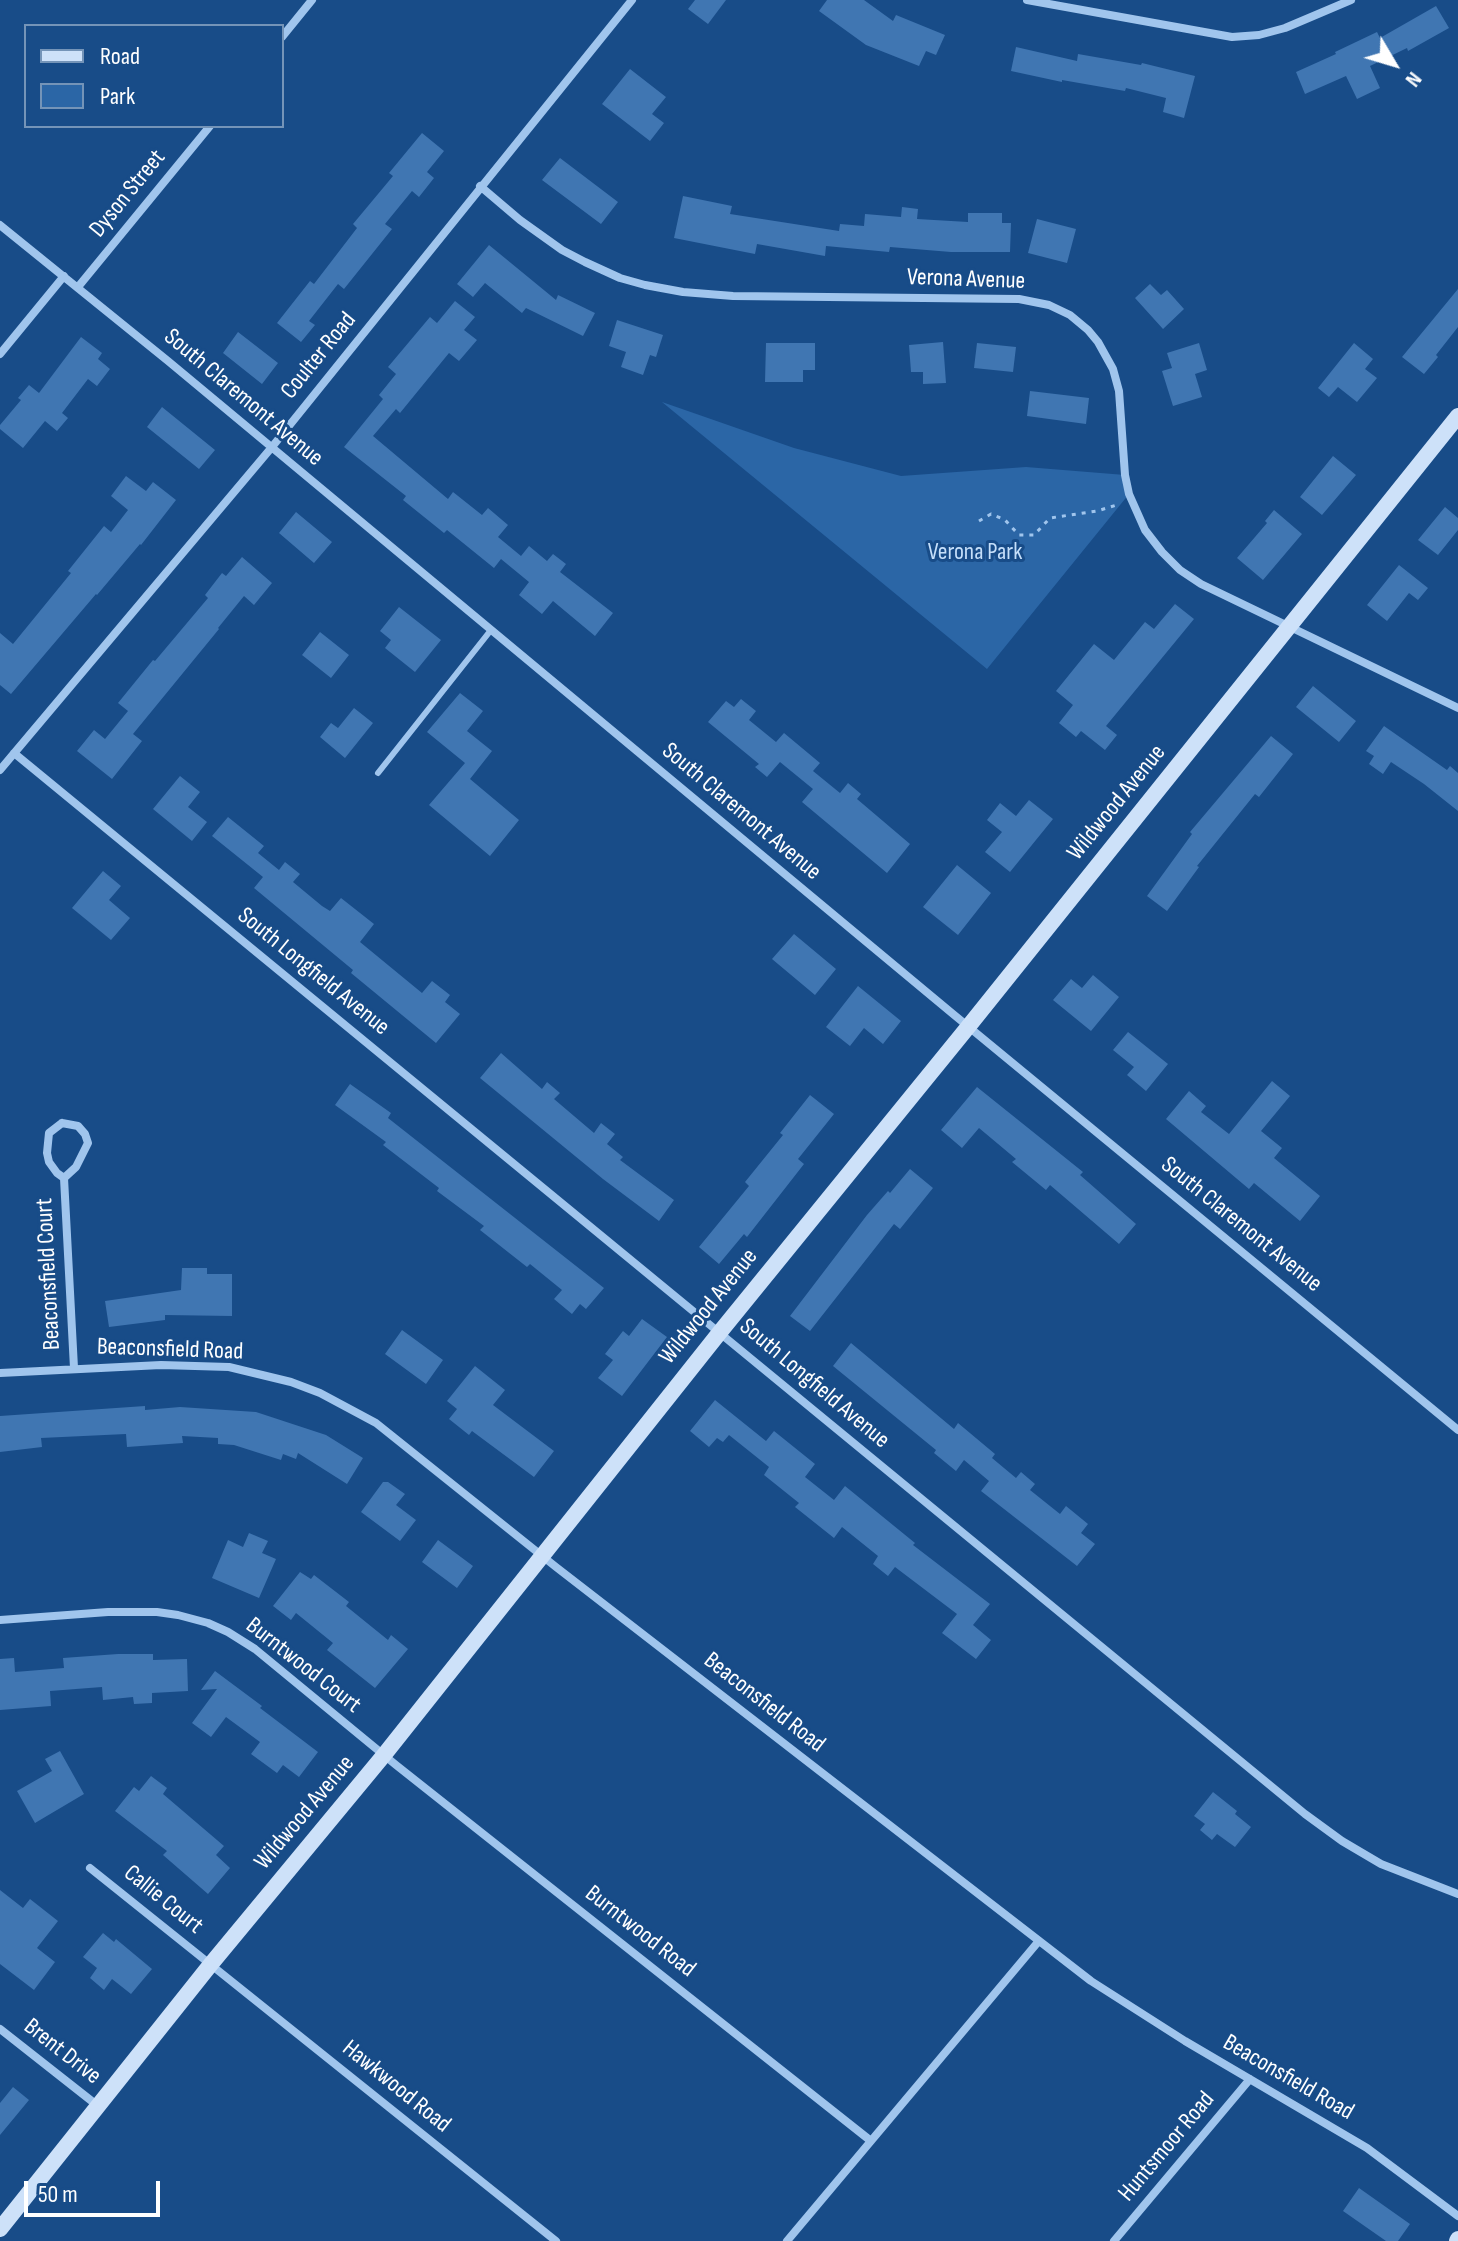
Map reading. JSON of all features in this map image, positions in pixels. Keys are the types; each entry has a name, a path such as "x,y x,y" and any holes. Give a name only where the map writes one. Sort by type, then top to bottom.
{"street":[{"path":"284,35 312,0"},
{"name":"Coulter Road","path":"0,770 272,447 632,0"},
{"path":"1027,0 1232,37 1259,35 1285,28 1351,0"},
{"name":"Dyson Street","path":"78,287 208,128"},
{"name":"Verona Avenue","path":"480,186 562,250 596,268 645,285 733,296 1019,299 1049,305 1070,315 1098,342 1113,369 1119,391 1125,475 1131,501 1145,530 1162,552 1180,570 1201,584 1458,708"},
{"name":"South Claremont Avenue","path":"0,225 1458,1430"},
{"path":"0,354 64,276"},
{"name":"Wildwood Avenue","path":"0,2229 1458,416"},
{"name":"South Longfield Avenue","path":"14,753 1305,1814 1381,1864 1458,1894"},
{"name":"Beaconsfield Court","path":"69,1123 78,1126 88,1143 76,1167 64,1178 49,1162 46,1144 54,1128 69,1123"},
{"name":"Beaconsfield Court","path":"64,1178 74,1368"},
{"name":"Beaconsfield Road","path":"0,1373 161,1365 229,1367 291,1382 320,1393 376,1423 1038,1942 1124,2004 1367,2148 1458,2216"},
{"name":"Burntwood Court","path":"0,1620 108,1612 157,1612 208,1623 255,1649 384,1755"},
{"name":"Burntwood Road","path":"384,1755 871,2141"},
{"name":"Callie Court","path":"90,1868 211,1964"},
{"path":"787,2241 1038,1942"},
{"name":"Hawkwood Road","path":"211,1964 556,2241"},
{"name":"Brent Drive","path":"0,2029 99,2107"},
{"name":"Huntsmoor Road","path":"1114,2241 1250,2079"}],"lane":[{"path":"378,773 491,630"}],"path":[{"path":"979,521 991,514 1005,520 1019,535 1034,535 1050,518 1097,511 1131,501"}],"green space":[{"name":"Verona Park","path":"662,402 794,448 901,476 1026,467 1125,475 1129,494 987,669"}],"building":[{"path":"695,0 726,0 708,24 688,9"},
{"path":"827,0 864,0 893,21 896,15 945,35 936,55 926,51 919,66 866,45 819,11"},
{"path":"1436,6 1449,28 1408,51 1407,48 1370,66 1380,88 1357,99 1346,76 1305,94 1296,72 1377,32 1380,38"},
{"path":"1016,47 1077,61 1078,54 1142,63 1195,76 1184,118 1163,112 1166,98 1126,88 1125,91 1062,82 1011,71"},
{"path":"630,69 666,97 652,114 664,123 650,141 602,104"},
{"path":"422,133 444,151 427,172 434,178 419,197 412,191 385,224 392,229 344,289 338,284 309,321 315,325 301,342 277,323 310,281 314,284 357,228 353,224 393,176 389,173"},
{"path":"560,158 618,202 601,224 542,180"},
{"path":"683,196 732,206 730,214 839,231 840,224 864,226 865,214 901,217 902,207 918,209 917,219 968,222 968,213 1002,213 1002,223 1011,223 1010,252 951,252 890,247 889,252 826,246 825,256 757,244 755,254 674,238"},
{"path":"1037,219 1076,229 1067,263 1028,253"},
{"path":"489,245 556,300 558,295 595,313 583,336 526,308 522,313 485,283 473,297 457,284"},
{"path":"1150,284 1161,295 1167,290 1184,309 1163,329 1135,298"},
{"path":"1458,289 1458,327 1424,374 1402,357"},
{"path":"455,301 475,317 464,330 477,340 459,361 449,353 400,413 396,409 373,436 448,499 453,492 482,515 488,508 508,525 498,537 521,556 529,546 547,561 553,554 566,564 560,572 613,613 595,636 553,601 542,614 519,595 529,582 501,559 494,568 447,530 444,533 403,500 406,496 344,447 383,399 379,395 396,374 388,367 430,317 437,323"},
{"path":"617,320 663,335 656,357 650,355 643,375 621,367 626,352 609,346"},
{"path":"238,332 278,363 262,384 223,353"},
{"path":"81,337 102,353 98,359 110,369 97,386 88,379 62,413 68,418 57,431 45,421 23,448 0,429 0,425 29,385 39,393"},
{"path":"943,342 946,383 923,384 923,372 911,372 909,345"},
{"path":"766,343 815,343 815,370 803,370 803,382 765,382"},
{"path":"977,343 1016,347 1013,372 974,368"},
{"path":"1199,343 1207,370 1195,374 1202,397 1173,406 1162,371 1172,368 1167,353"},
{"path":"1354,343 1373,359 1365,369 1377,378 1357,402 1338,387 1329,397 1318,388"},
{"path":"1030,391 1089,398 1086,424 1027,416"},
{"path":"162,407 215,450 199,469 147,427"},
{"path":"1333,456 1356,475 1322,515 1300,497"},
{"path":"126,476 146,491 153,482 176,500 141,545 11,694 0,685 0,633 13,644 71,573 68,571 104,526 111,532 128,510 111,496"},
{"path":"1445,507 1458,518 1458,530 1438,555 1418,540"},
{"path":"1274,510 1302,534 1263,580 1237,558"},
{"path":"296,512 332,542 314,563 279,533"},
{"path":"242,557 272,583 254,605 244,596 133,734 142,741 112,779 77,751 94,730 105,739 128,711 118,703 208,598 205,595 222,573 226,576"},
{"path":"1399,565 1428,588 1418,600 1409,593 1387,621 1367,605"},
{"path":"1175,604 1194,619 1106,726 1117,735 1105,750 1081,731 1076,737 1059,723 1073,705 1056,691 1094,644 1114,660 1145,622 1154,629"},
{"path":"399,607 441,640 415,672 385,648 391,640 380,631"},
{"path":"320,632 349,655 331,678 302,655"},
{"path":"1313,686 1356,721 1339,742 1296,707"},
{"path":"460,693 483,711 467,731 492,751 470,779 519,820 490,856 429,805 465,763 427,732"},
{"path":"741,699 756,711 749,720 776,742 784,733 820,763 813,771 840,793 848,783 861,794 857,799 910,844 887,873 802,802 813,789 780,762 767,777 755,767 759,764 708,722 726,701 734,707"},
{"path":"354,708 373,723 345,758 320,737 331,723 338,728"},
{"path":"1384,726 1447,770 1450,766 1458,773 1458,811 1391,762 1383,774 1369,764 1374,756 1366,751"},
{"path":"1271,736 1293,754 1259,797 1255,794 1197,866 1167,911 1147,896 1192,834 1190,832"},
{"path":"180,776 200,792 188,807 207,822 192,841 153,809"},
{"path":"1029,800 1053,819 1010,872 985,852 1002,832 987,820 1000,803 1016,816"},
{"path":"228,817 264,846 258,853 279,870 285,862 300,874 293,882 322,906 330,911 341,898 374,924 360,942 422,993 432,981 450,995 445,1002 460,1014 436,1043 254,888 263,877 212,836"},
{"path":"957,865 991,893 958,935 923,907"},
{"path":"103,871 121,886 109,900 130,918 111,940 72,908"},
{"path":"794,934 836,969 815,995 772,959"},
{"path":"1093,975 1119,997 1091,1031 1053,1000 1071,979 1082,988"},
{"path":"858,986 901,1021 883,1044 864,1028 850,1046 826,1027"},
{"path":"1128,1032 1168,1064 1146,1091 1127,1075 1134,1067 1113,1050"},
{"path":"501,1053 542,1089 547,1082 560,1093 554,1099 594,1133 601,1123 615,1134 607,1144 623,1157 620,1160 674,1200 659,1221 480,1078"},
{"path":"1272,1081 1290,1096 1261,1131 1282,1148 1274,1158 1320,1196 1300,1221 1254,1183 1249,1189 1166,1119 1189,1091 1206,1106 1201,1112 1229,1134"},
{"path":"350,1084 391,1113 388,1118 604,1288 586,1309 580,1304 572,1314 554,1299 562,1290 480,1230 484,1226 383,1145 386,1142 335,1105"},
{"path":"977,1087 1083,1172 1080,1175 1136,1224 1119,1244 1050,1185 1046,1190 1012,1162 1016,1159 979,1128 962,1148 941,1130"},
{"path":"810,1095 834,1114 798,1159 804,1164 747,1237 744,1234 719,1264 699,1247 749,1186 745,1182"},
{"path":"910,1169 933,1188 900,1229 894,1224 810,1331 790,1316 867,1215"},
{"path":"182,1268 207,1268 207,1274 232,1274 232,1316 165,1315 165,1320 109,1327 105,1301 181,1290"},
{"path":"642,1319 667,1337 622,1396 598,1378 613,1360 605,1354 623,1331 629,1336"},
{"path":"402,1330 443,1360 426,1384 385,1354"},
{"path":"851,1343 954,1429 958,1423 995,1454 992,1458 1016,1478 1021,1472 1035,1484 1030,1490 1060,1514 1066,1506 1088,1524 1081,1533 1095,1544 1077,1566 981,1491 989,1481 964,1460 956,1471 934,1453 936,1450 833,1366"},
{"path":"475,1366 505,1390 493,1405 554,1451 534,1477 472,1431 469,1435 449,1419 457,1409 447,1401"},
{"path":"715,1400 766,1441 774,1431 815,1464 805,1477 834,1500 845,1486 915,1543 913,1545 990,1604 973,1625 991,1640 976,1659 942,1633 957,1614 895,1567 888,1576 873,1564 878,1556 842,1527 834,1538 795,1507 799,1503 764,1475 769,1467 729,1435 723,1442 717,1438 709,1447 690,1431"},
{"path":"145,1406 145,1410 180,1407 256,1412 326,1435 363,1458 347,1484 298,1453 296,1459 283,1454 281,1460 234,1445 218,1444 218,1438 182,1436 183,1443 127,1447 126,1434 41,1438 42,1447 0,1452 0,1416"},
{"path":"383,1482 405,1494 396,1505 416,1520 400,1541 361,1512"},
{"path":"249,1533 268,1541 262,1553 276,1559 259,1598 212,1578 228,1540 243,1547"},
{"path":"438,1540 473,1566 457,1588 422,1562"},
{"path":"300,1572 311,1579 314,1575 349,1602 346,1606 388,1640 391,1635 408,1649 375,1688 327,1650 333,1643 296,1613 291,1620 273,1606"},
{"path":"153,1654 153,1660 187,1659 188,1691 152,1693 152,1703 134,1704 133,1697 103,1700 102,1687 50,1691 51,1706 0,1710 0,1659 14,1658 15,1672 64,1668 63,1658"},
{"path":"215,1671 318,1752 299,1777 283,1765 277,1773 251,1754 260,1742 226,1717 211,1737 192,1723 217,1689 201,1690"},
{"path":"60,1751 84,1794 35,1823 17,1791 52,1771 45,1759"},
{"path":"151,1776 167,1788 163,1794 224,1846 216,1855 230,1868 208,1894 163,1855 167,1851 115,1811 134,1787 139,1791"},
{"path":"1213,1792 1251,1827 1235,1847 1217,1834 1212,1840 1200,1830 1205,1824 1194,1816"},
{"path":"0,1890 23,1908 30,1899 58,1921 37,1948 55,1962 34,1990 0,1964"},
{"path":"103,1933 114,1942 116,1939 152,1969 131,1994 112,1979 104,1990 90,1978 97,1968 83,1957"},
{"path":"13,2087 29,2100 0,2135 0,2103"},
{"path":"1359,2188 1410,2224 1398,2241 1386,2241 1343,2211"}]}
